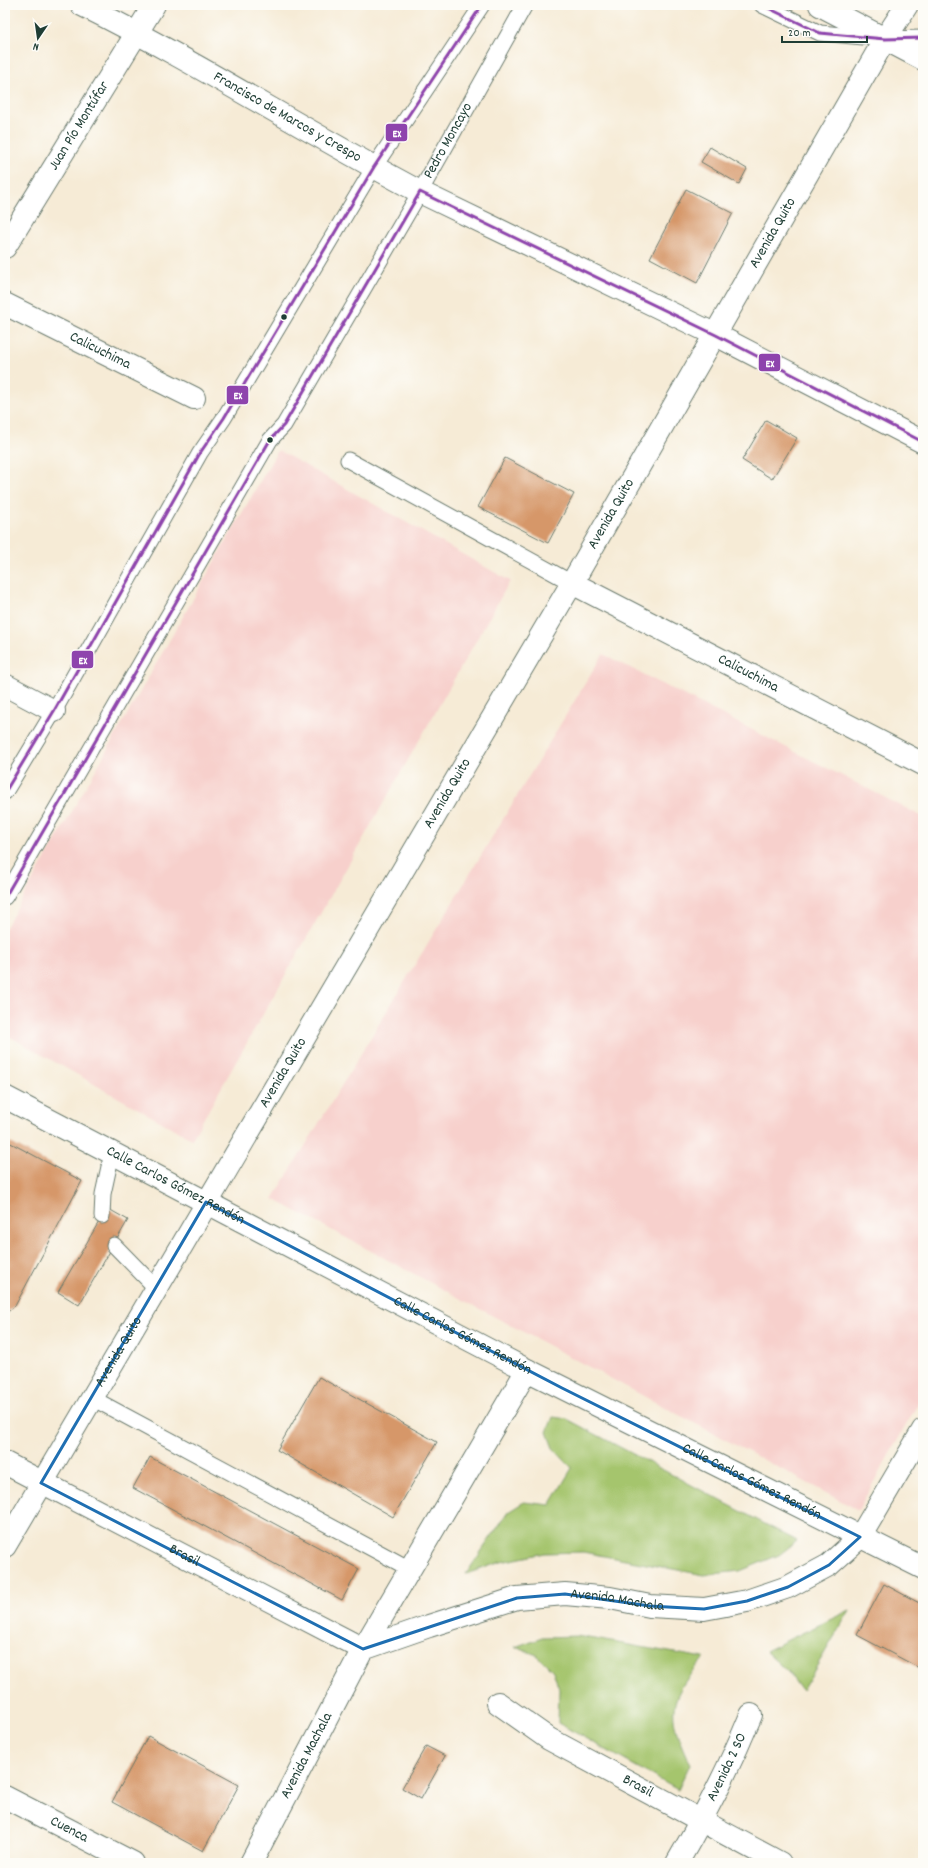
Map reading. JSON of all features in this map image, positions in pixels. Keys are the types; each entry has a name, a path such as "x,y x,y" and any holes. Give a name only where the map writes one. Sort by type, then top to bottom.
{"main road":[{"name":"Francisco de Marcos y Crespo","path":"82,5 137,33 420,192 716,335 923,442"},
{"name":"Juan Pío Montúfar","path":"5,247 154,5"},
{"path":"820,5 923,58"},
{"name":"Avenida Quito","path":"5,1546 206,1202 572,583 885,39 907,5"},
{"name":"Calicuchima","path":"5,304 194,398"},
{"name":"Calicuchima","path":"572,583 920,756"},
{"path":"5,685 54,711"},
{"name":"Calle Carlos Gómez Rendón","path":"5,1097 528,1370 923,1568"},
{"name":"Avenida Machala","path":"251,1863 363,1649 528,1370"},
{"name":"Avenida Machala","path":"363,1649 517,1598 565,1594 610,1598 650,1606 704,1609 747,1601 788,1587 829,1565 860,1537 923,1430"},
{"name":"Brasil","path":"5,1463 363,1649"},
{"name":"Brasil","path":"498,1703 549,1739 780,1863"},
{"name":"Avenida 2 SO","path":"677,1863 702,1820 738,1748 751,1715"},
{"name":"Cuenca","path":"5,1797 133,1863"}],"lane":[{"path":"5,792 54,711 200,453 224,418 374,167 482,5"},
{"name":"Pedro Moncayo","path":"5,897 270,440 284,425 420,192 525,5"},
{"path":"762,5 820,33 885,39 923,38"},
{"path":"348,460 572,583"},
{"path":"102,1216 103,1194 112,1153"},
{"path":"114,1245 156,1288"},
{"path":"92,1398 410,1569"}],"highlighted area":[{"path":"206,1202 562,1388 860,1537 829,1565 788,1587 747,1601 704,1609 650,1606 565,1594 517,1598 363,1649 41,1483"}],"shaded area":[{"path":"278,450 510,581 192,1139 5,1034 5,929"},
{"path":"603,654 923,817 923,1395 858,1510 273,1199"}],"green space":[{"path":"553,1417 567,1419 797,1541 779,1555 740,1571 704,1575 583,1552 545,1553 501,1562 466,1574 508,1512 524,1502 550,1505 572,1468 553,1448 547,1432"},
{"path":"850,1610 802,1691 788,1672 765,1651"},
{"path":"577,1636 704,1658 683,1685 677,1697 674,1708 674,1720 677,1732 690,1764 678,1790 558,1723 559,1689 553,1671 537,1655 515,1647 542,1637"}],"building":[{"path":"710,147 747,169 739,184 701,162"},
{"path":"686,189 733,213 697,283 650,258"},
{"path":"766,420 797,438 772,479 742,460"},
{"path":"505,458 574,494 548,543 478,507"},
{"path":"5,1140 82,1181 15,1306 5,1314"},
{"path":"107,1208 128,1220 79,1305 58,1292"},
{"path":"319,1377 437,1442 393,1517 277,1450"},
{"path":"150,1457 359,1569 342,1600 133,1488"},
{"path":"884,1584 923,1605 923,1670 857,1635"},
{"path":"148,1736 239,1785 203,1851 112,1802"},
{"path":"426,1746 445,1756 421,1799 402,1788"}],"transit line":[{"name":"EX","path":"5,792 54,711 200,453 224,418 374,167 482,5"},
{"name":"EX","path":"762,5 820,33 885,39 923,38"},
{"name":"EX","path":"5,897 270,440 284,425 420,192 716,335 923,442"}]}
